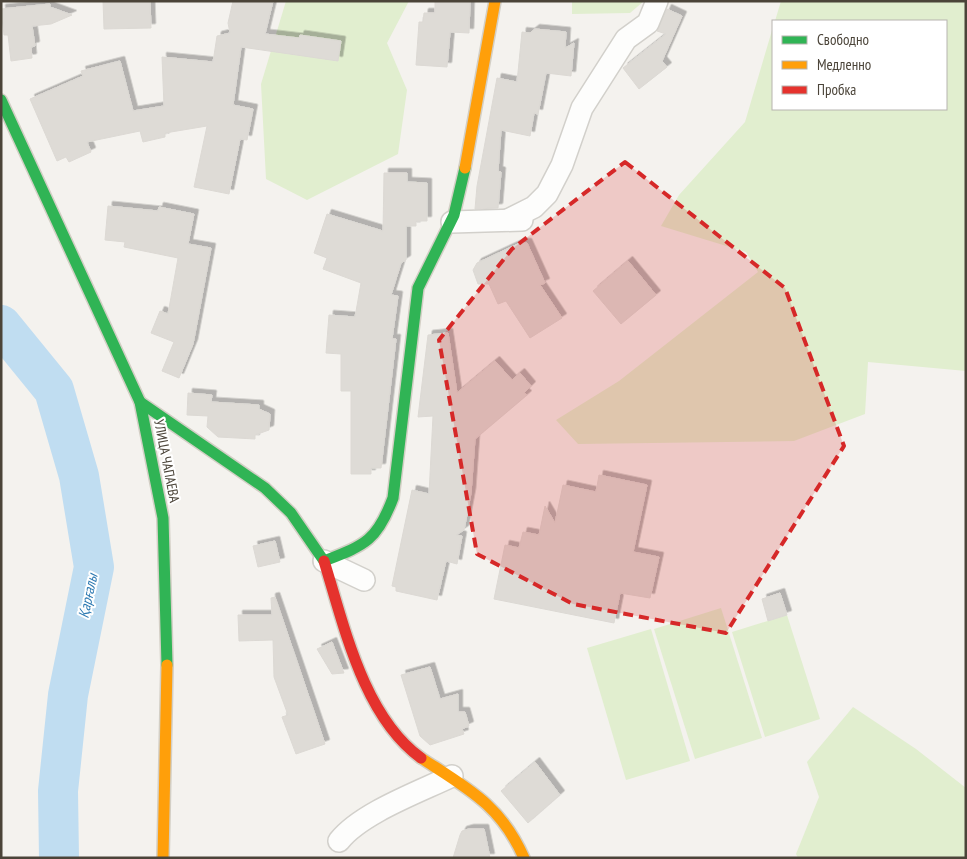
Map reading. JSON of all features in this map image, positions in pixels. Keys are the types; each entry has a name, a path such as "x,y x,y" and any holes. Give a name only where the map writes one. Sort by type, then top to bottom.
{"street":[{"path":"324,561 367,543 384,524 393,498 418,288 424,270 452,222 458,204 495,1"},
{"path":"508,220 534,207 547,194 562,165 582,108 626,39 648,22 657,1"},
{"name":"УЛИЦА ЧАПАЕВА","path":"1,100 140,402 152,455 163,518 167,670 163,858"},
{"path":"452,222 540,220"},
{"path":"140,402 265,488 291,513 324,561 340,617 362,674 384,717 414,752 452,776 496,811 514,835 524,858"},
{"path":"324,561 364,580"},
{"path":"339,841 348,829 399,801 452,776"}],"highlighted area":[{"path":"625,162 785,288 844,446 726,633 573,604 477,554 439,340 512,249"}],"green space":[{"path":"286,1 409,1 387,43 407,90 398,154 307,200 266,179 261,84"},
{"path":"572,1 644,1 630,13 572,14"},
{"path":"781,1 966,1 966,371 868,362 865,414 794,441 578,444 556,420 619,381 758,272 746,252 661,226 679,195 745,122 772,30 772,110 947,110 947,20 775,20"},
{"path":"721,608 762,738 695,759 654,629"},
{"path":"787,615 820,719 765,737 732,632"},
{"path":"651,629 690,761 626,780 587,648"},
{"path":"853,707 916,749 966,788 966,858 798,858 796,854 819,797 807,762"}],"building":[{"path":"103,1 150,1 151,28 104,29"},
{"path":"233,1 273,1 265,34 299,38 300,35 341,41 338,61 241,47 233,105 253,109 247,140 240,139 229,194 194,187 207,126 165,133 165,137 143,142 140,131 87,142 91,152 69,162 66,157 57,161 30,99 83,76 81,71 120,61 133,111 164,106 162,57 213,62 217,36 230,33 228,23"},
{"path":"435,1 470,1 469,33 450,32 447,67 416,65 419,22 423,22 424,13 435,13"},
{"path":"50,4 50,7 72,15 51,24 32,26 35,46 31,47 32,58 11,61 8,35 4,35 1,9"},
{"path":"667,9 682,16 662,61 667,67 639,89 623,68 666,34 657,31"},
{"path":"535,29 566,32 565,48 574,43 571,76 546,73 538,114 534,113 530,136 501,130 498,171 501,172 498,208 475,209 477,186 497,78 517,82 522,32 530,33"},
{"path":"384,173 407,173 407,182 427,183 427,221 416,221 416,226 406,226 406,260 401,263 391,295 398,296 392,339 396,339 381,468 371,468 371,474 351,474 351,391 341,391 341,354 326,353 329,315 355,317 361,283 323,269 327,258 314,253 327,214 383,231"},
{"path":"108,206 158,211 159,207 194,214 188,244 211,248 193,344 179,378 162,371 174,342 151,333 160,311 168,314 178,258 124,247 125,242 105,240"},
{"path":"520,243 527,243 545,283 540,285 562,318 530,338 506,301 498,304 489,284 478,284 473,270 477,263"},
{"path":"628,261 656,295 621,324 593,291"},
{"path":"448,333 457,393 495,361 512,380 520,373 531,386 524,393 527,395 475,439 471,493 464,530 456,535 462,536 457,564 446,561 437,600 396,591 396,587 392,586 412,490 429,494 433,416 418,417 428,335"},
{"path":"188,393 212,395 211,402 259,405 259,409 270,414 269,430 255,435 255,439 218,437 207,427 208,416 187,415"},
{"path":"599,475 647,485 633,552 659,557 650,598 620,593 614,623 494,599 505,545 519,548 523,532 539,535 545,506 555,523 563,485 596,492"},
{"path":"275,541 280,562 258,567 253,546"},
{"path":"780,593 787,615 768,621 762,599"},
{"path":"275,597 325,744 296,754 282,717 288,715 274,677 273,640 239,641 238,615 272,615 271,598"},
{"path":"332,642 344,673 332,674 317,649"},
{"path":"430,667 440,699 458,694 458,712 465,712 469,726 462,729 464,734 430,745 420,736 401,675"},
{"path":"535,762 560,795 528,823 501,791"},
{"path":"484,829 490,858 453,858 462,831"}],"waterway":[{"name":"Қарғалы","path":"1,325 54,390 79,476 94,567 68,695 58,791 59,858"}],"traffic: fast":[{"path":"1,100 140,402 163,518 167,665"},
{"path":"140,402 265,488 291,513 324,561 368,540 381,524 393,498 418,288 454,215 465,168"}],"traffic: slow":[{"path":"465,168 495,1"},
{"path":"163,858 167,665"},
{"path":"421,758 481,799 505,824 524,858"}],"traffic: jam":[{"path":"324,561 348,640 370,694 384,718 401,740 421,758"}]}
